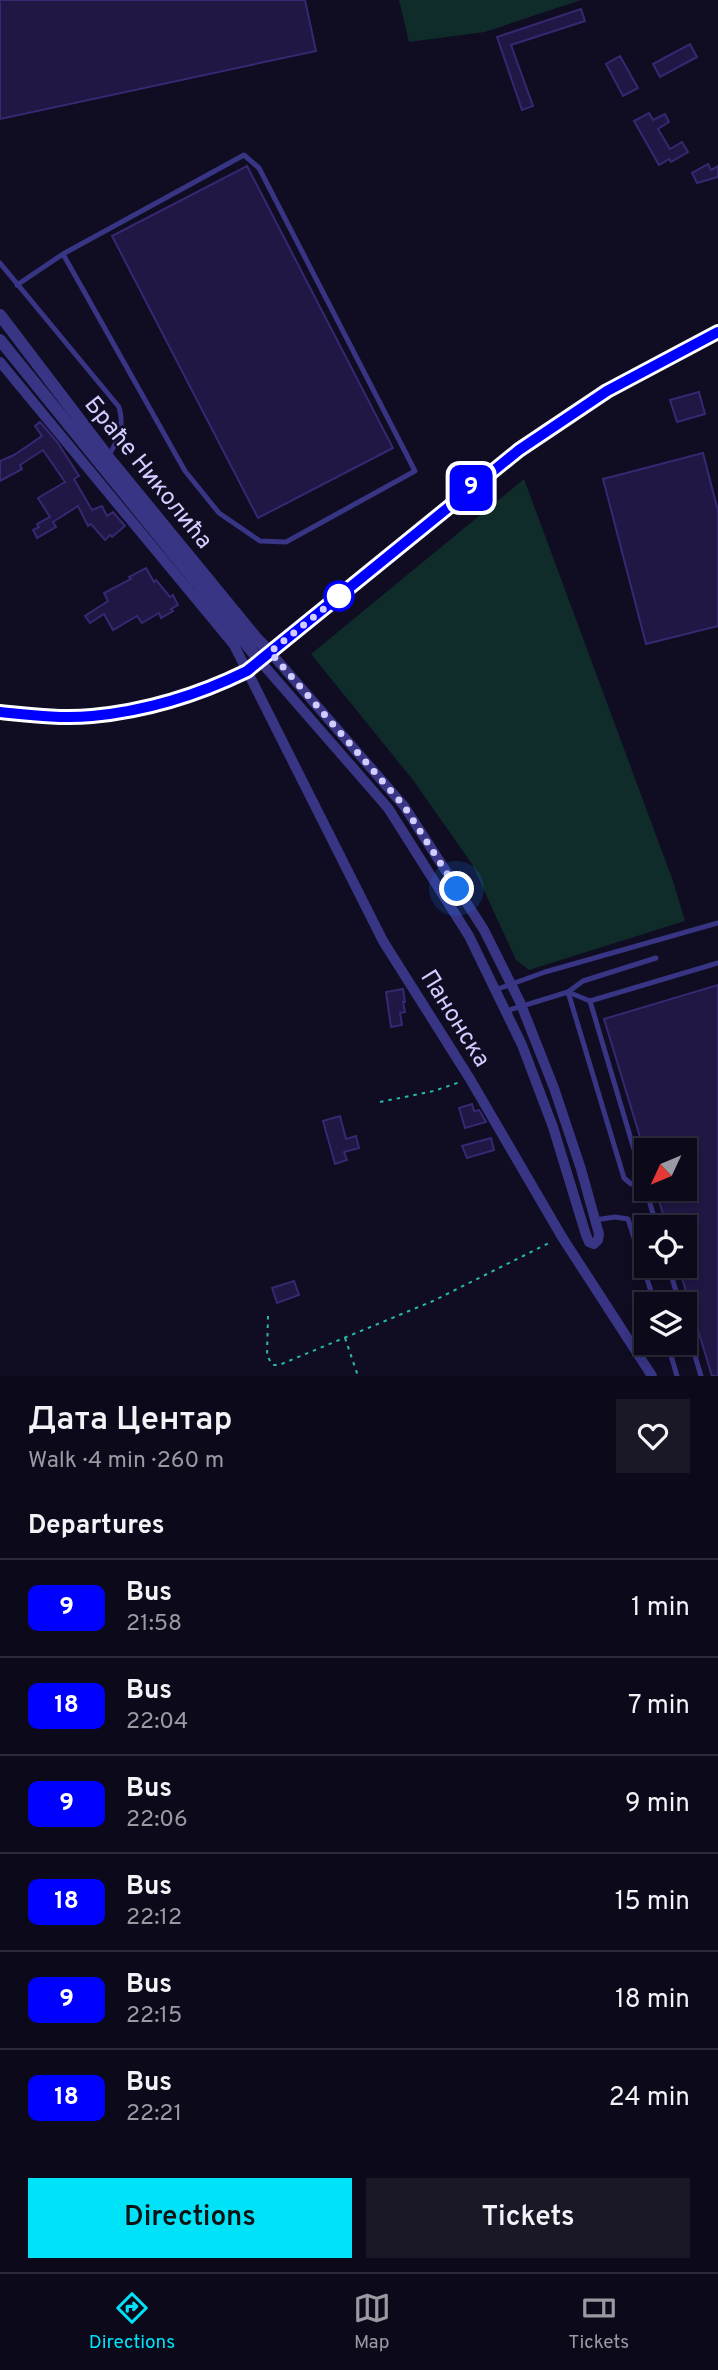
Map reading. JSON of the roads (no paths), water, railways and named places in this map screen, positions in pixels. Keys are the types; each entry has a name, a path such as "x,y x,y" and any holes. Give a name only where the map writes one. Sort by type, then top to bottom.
{"street":[{"name":"Браће Николића","path":"0,315 265,656"},
{"path":"0,712 66,716 119,712 196,694 247,671 519,450 607,391 718,332"},
{"name":"Браће Николића","path":"0,340 265,656"},
{"name":"Панонска","path":"0,362 234,645 383,941 470,1079 562,1237 652,1376"},
{"path":"265,656 404,806 484,930 522,1006 558,1100 599,1234 594,1244 589,1242 586,1236 553,1127 522,1045 469,936 388,808 265,656"}],"lane":[{"path":"17,285 64,254 244,155 259,168 415,471 286,542 260,541 219,513 185,471 64,254"},
{"path":"0,263 119,407 123,421 119,437 108,457"},
{"path":"495,990 718,923"},
{"path":"506,1011 568,992 583,981 656,958"},
{"path":"568,992 590,1001 718,963"},
{"path":"568,992 624,1178 631,1184 634,1183"},
{"path":"590,1001 634,1150"},
{"path":"595,1220 615,1216 628,1219 651,1292"},
{"path":"671,1355 677,1376"},
{"path":"695,1355 701,1376"}]}
